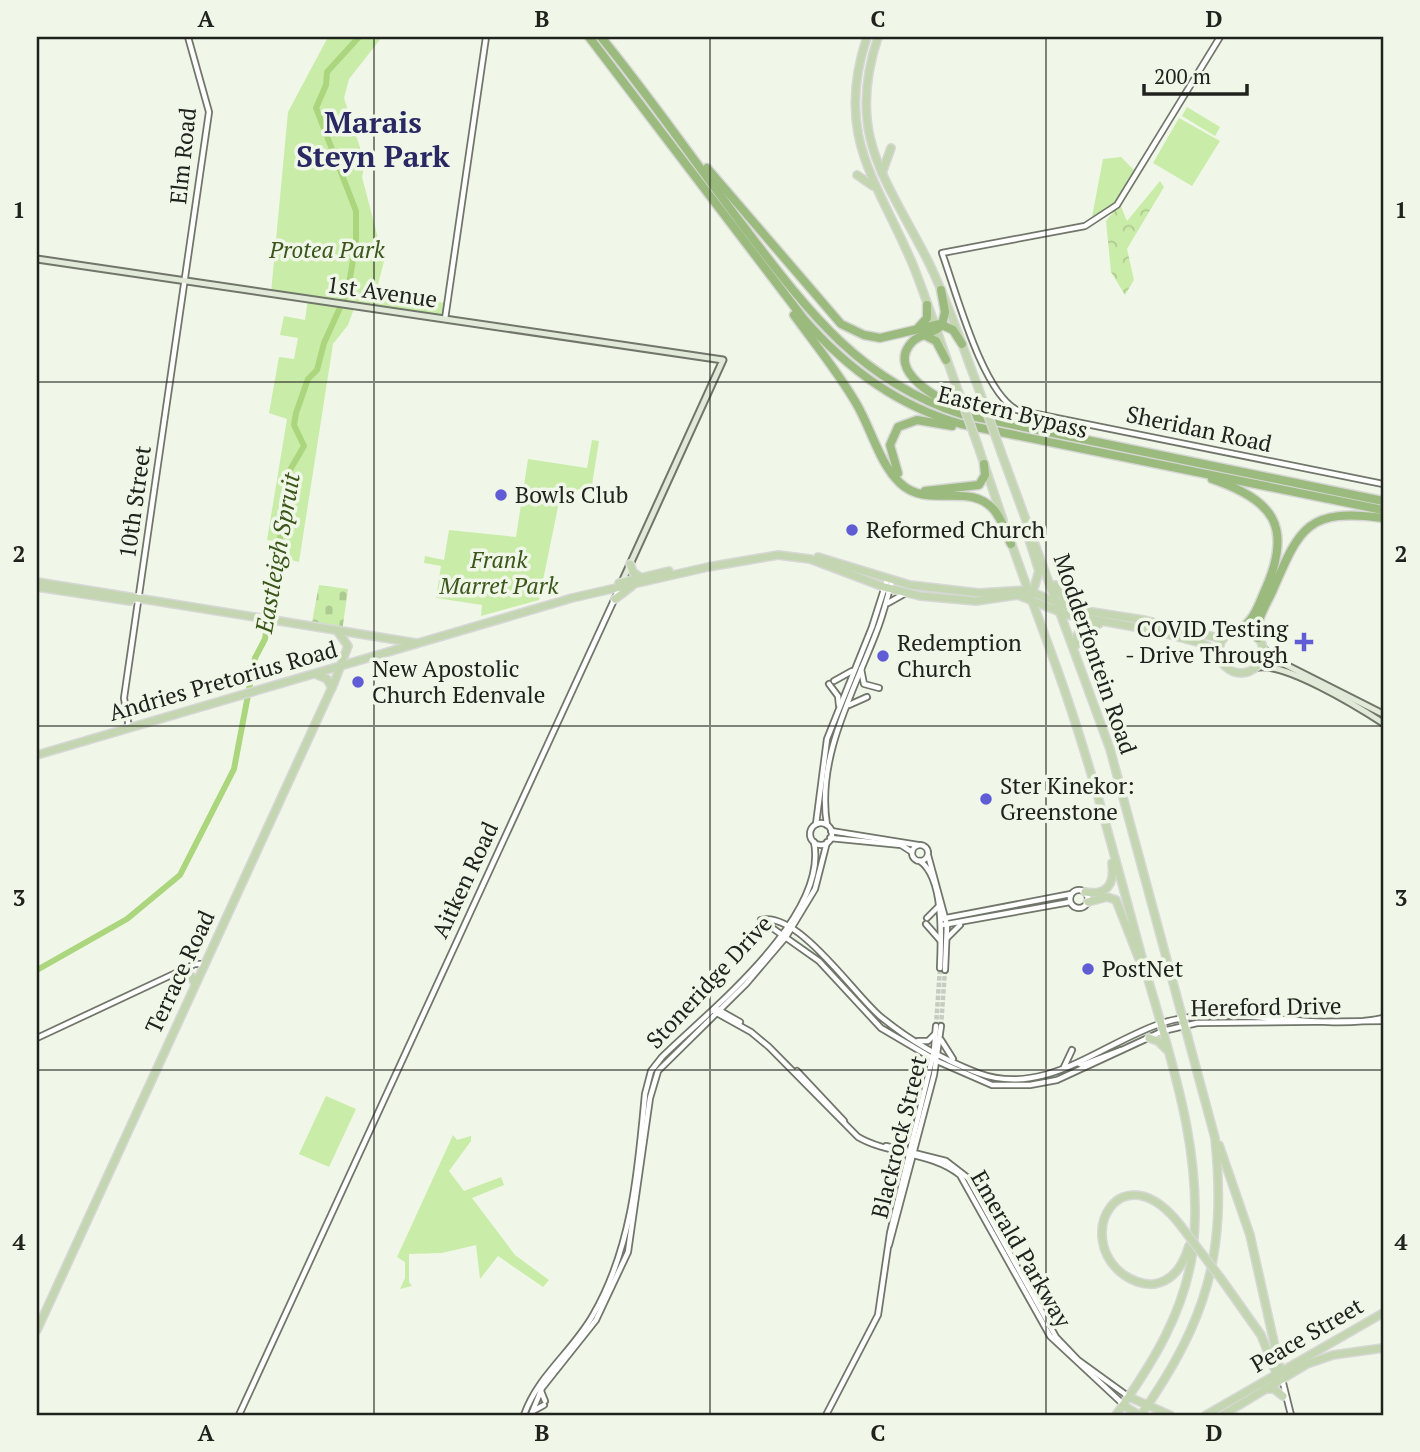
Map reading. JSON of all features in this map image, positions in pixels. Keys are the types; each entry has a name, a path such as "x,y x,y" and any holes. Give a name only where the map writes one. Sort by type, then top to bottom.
{"highway":[{"name":"Eastern Bypass","path":"589,37 817,334 845,361 886,391 961,424 1383,510"},
{"name":"Eastern Bypass","path":"601,37 803,305 851,354 913,395 940,407 1023,428 1383,500"},
{"path":"653,104 835,320 856,333 875,337 937,327 953,330 962,344"},
{"path":"729,221 850,394 895,478 906,488 922,495 966,495 980,499 997,513 1011,544"},
{"path":"942,290 945,312 937,327 912,342 906,359 912,377 922,387 953,406 1023,428"},
{"path":"913,332 926,321 927,305"},
{"path":"923,335 936,341 946,360"},
{"path":"984,464 985,478 975,486 941,491 920,490 905,481 894,466 890,450 891,437 902,424 923,420 1098,456 1151,463"},
{"path":"1180,468 1247,493 1260,502 1275,523 1279,537 1277,561 1251,620 1240,629"},
{"path":"1258,638 1257,627 1261,615 1290,550 1303,531 1336,514 1383,518"}],"main road":[{"name":"Modderfontein Road","path":"867,37 857,75 855,118 860,148 874,186 905,246 937,327 946,360 1056,666 1109,838 1162,1027 1192,1154 1195,1219 1190,1264 1175,1316 1159,1351 1116,1415"},
{"name":"Modderfontein Road","path":"878,37 868,75 866,109 872,152 942,290 1110,748 1215,1138 1220,1186 1219,1227 1208,1285 1185,1346 1140,1415"},
{"path":"883,178 883,163 891,148"},
{"path":"857,175 874,186"},
{"name":"1st Avenue","path":"37,259 723,360"},
{"name":"Aitken Road","path":"621,584 723,360"},
{"path":"1002,454 1039,571 1030,594"},
{"path":"736,560 773,552 805,554 891,580 953,591 1030,594 1085,610 1223,639"},
{"path":"736,560 797,556 891,580 905,593 945,600 976,601 1030,594 1062,613 1179,637 1219,651"},
{"name":"Andries Pretorius Road","path":"37,755 621,584 736,560"},
{"path":"615,598 638,581 630,564"},
{"path":"1002,591 1018,581 1019,567"},
{"path":"1047,573 1063,599 1085,610"},
{"path":"37,585 421,643"},
{"path":"1086,681 1076,646 1079,631 1089,625 1117,625"},
{"path":"1383,714 1272,658 1258,638 1240,629 1223,639 1219,651 1222,662 1231,671 1245,673 1264,666 1283,671 1383,723"},
{"path":"315,674 325,678 333,686 357,662 345,654 346,640 338,632"},
{"name":"Terrace Road","path":"37,1330 355,634"},
{"path":"1255,668 1262,659 1263,648"},
{"path":"1084,892 1105,891 1113,881 1109,838"},
{"path":"1088,902 1107,897 1119,903 1150,986"},
{"path":"181,970 192,977 195,985"},
{"path":"1149,1038 1158,1041 1168,1050"},
{"path":"1215,1138 1250,1235 1279,1376"},
{"path":"1195,1219 1185,1259 1174,1274 1155,1284 1137,1282 1119,1271 1107,1255 1102,1224 1106,1213 1116,1202 1138,1195 1150,1196 1162,1203 1181,1226 1222,1280 1261,1335 1279,1376"},
{"name":"Peace Street","path":"1223,1415 1265,1389 1293,1365 1383,1313"},
{"name":"Peace Street","path":"1209,1415 1279,1376 1333,1355 1383,1348"},
{"path":"1277,1357 1293,1365"},
{"path":"1265,1389 1274,1390 1283,1396"},
{"path":"1129,1397 1170,1415"},
{"path":"1123,1405 1140,1415"}],"street":[{"name":"Elm Road","path":"185,281 209,108 188,37"},
{"path":"445,319 486,37"},
{"name":"Sheridan Road","path":"1220,37 1117,205 1085,226 942,253 985,371 994,388 1013,408 1383,484"},
{"name":"10th Street","path":"129,729 124,698 185,281"},
{"path":"829,828 826,803 833,744 884,608 891,580"},
{"path":"891,580 839,706 825,749 816,824 925,847 941,907 944,922 947,938 942,969 941,941 944,922"},
{"name":"Aitken Road","path":"239,1415 621,584"},
{"path":"884,608 892,598 905,593"},
{"path":"861,668 864,684 879,688"},
{"path":"839,706 838,695 832,682 854,670"},
{"path":"845,709 855,699 867,697"},
{"name":"Stoneridge Drive","path":"788,929 812,882 816,858 810,832 816,824"},
{"name":"Stoneridge Drive","path":"528,1414 541,1390 596,1320 628,1252 655,1078 669,1058 788,929 815,889 829,840 829,828"},
{"path":"814,842 829,840 901,845 912,852 914,858 931,874 941,907 957,917"},
{"path":"912,852 918,845"},
{"path":"920,861 928,855"},
{"path":"944,922 1075,891 1084,892 1088,902 1077,909 1070,902"},
{"path":"1070,902 1071,894"},
{"path":"944,922 964,922 1070,902"},
{"path":"941,907 926,921 941,941"},
{"name":"Hereford Drive","path":"1162,1027 1149,1038 1077,1072 1043,1083 992,1085 935,1060 876,1024 819,961 762,923 765,918 777,923 825,956 878,1015 918,1041 963,1066 985,1075 1009,1079 1033,1077 1061,1070 1162,1027 1184,1022 1280,1018 1302,1021 1383,1020"},
{"path":"777,923 791,920"},
{"path":"947,938 964,922"},
{"path":"37,1038 199,962 205,964"},
{"name":"Stoneridge Drive","path":"528,1414 539,1382 592,1317 623,1249 645,1094 651,1071 715,1010"},
{"name":"Emerald Parkway","path":"715,1010 762,1038 858,1134 870,1141 946,1166 965,1181 1050,1336 1123,1405"},
{"name":"Blackrock Street","path":"913,1154 941,1039 939,1026 936,1034 937,1052"},
{"path":"918,1041 928,1041 936,1034"},
{"path":"941,1039 947,1053 963,1066"},
{"path":"1061,1070 1070,1061 1072,1050"},
{"path":"1078,1063 1082,1065 1125,1050"},
{"name":"Blackrock Street","path":"826,1415 875,1322 886,1256 934,1075 935,1060"},
{"path":"934,1075 944,1069 967,1076"},
{"name":"Emerald Parkway","path":"913,1154 946,1161 968,1178 1056,1337 1078,1360 1129,1397"},
{"path":"1279,1376 1289,1415"},
{"path":"1279,1376 1289,1415"},
{"path":"528,1414 545,1403 541,1390"}],"green space":[{"name":"Protea Park","path":"328,37 382,37 349,79 344,98 365,163 362,177 384,261 376,293 446,303 444,319 355,306 348,325 333,344 299,562 277,557 279,542 267,540 287,419 269,413 279,357 294,359 298,338 280,335 284,316 305,320 308,299 271,293 288,112"},
{"path":"1187,107 1220,127 1215,136 1182,116"},
{"path":"1179,118 1220,141 1192,186 1153,163"},
{"path":"1121,157 1135,171 1116,202 1092,217 1103,159"},
{"path":"1160,181 1164,187 1127,249 1134,280 1125,295 1111,272 1106,221 1120,204 1127,221"},
{"name":"Frank Marret Park","path":"592,440 599,441 591,491 579,489 559,502 539,600 481,616 482,605 436,598 441,566 424,563 425,556 444,560 449,530 516,537 528,459 587,468"},
{"path":"319,585 348,589 342,632 312,622"},
{"path":"326,1096 356,1109 329,1167 299,1154"},
{"path":"453,1135 457,1140 471,1136 471,1141 449,1171 464,1191 501,1177 504,1185 472,1198 515,1255 549,1280 543,1287 498,1256 480,1279 476,1245 442,1253 409,1254 409,1282 412,1286 400,1289 405,1278 405,1262 397,1257"}],"waterway":[{"name":"Eastleigh Spruit","path":"37,970 127,919 180,875 234,769 255,658 265,639 290,470 304,446 294,425 296,413 308,379 317,370 324,343 348,290 356,242 356,211 316,108 326,85 327,72 359,37"}],"tunnel":[{"path":"936,1026 940,968"},
{"path":"941,1026 945,970"}],"place":[{"name":"Bowls Club","path":"501,495"},
{"name":"Reformed Church","path":"852,530"},
{"name":"COVID Testing - Drive Through","path":"1304,642"},
{"name":"Redemption Church","path":"883,656"},
{"name":"New Apostolic Church Edenvale","path":"358,682"},
{"name":"Ster Kinekor: Greenstone","path":"986,799"},
{"name":"PostNet","path":"1088,969"}],"district":[{"name":"Marais Steyn Park","path":"373,140"}]}
